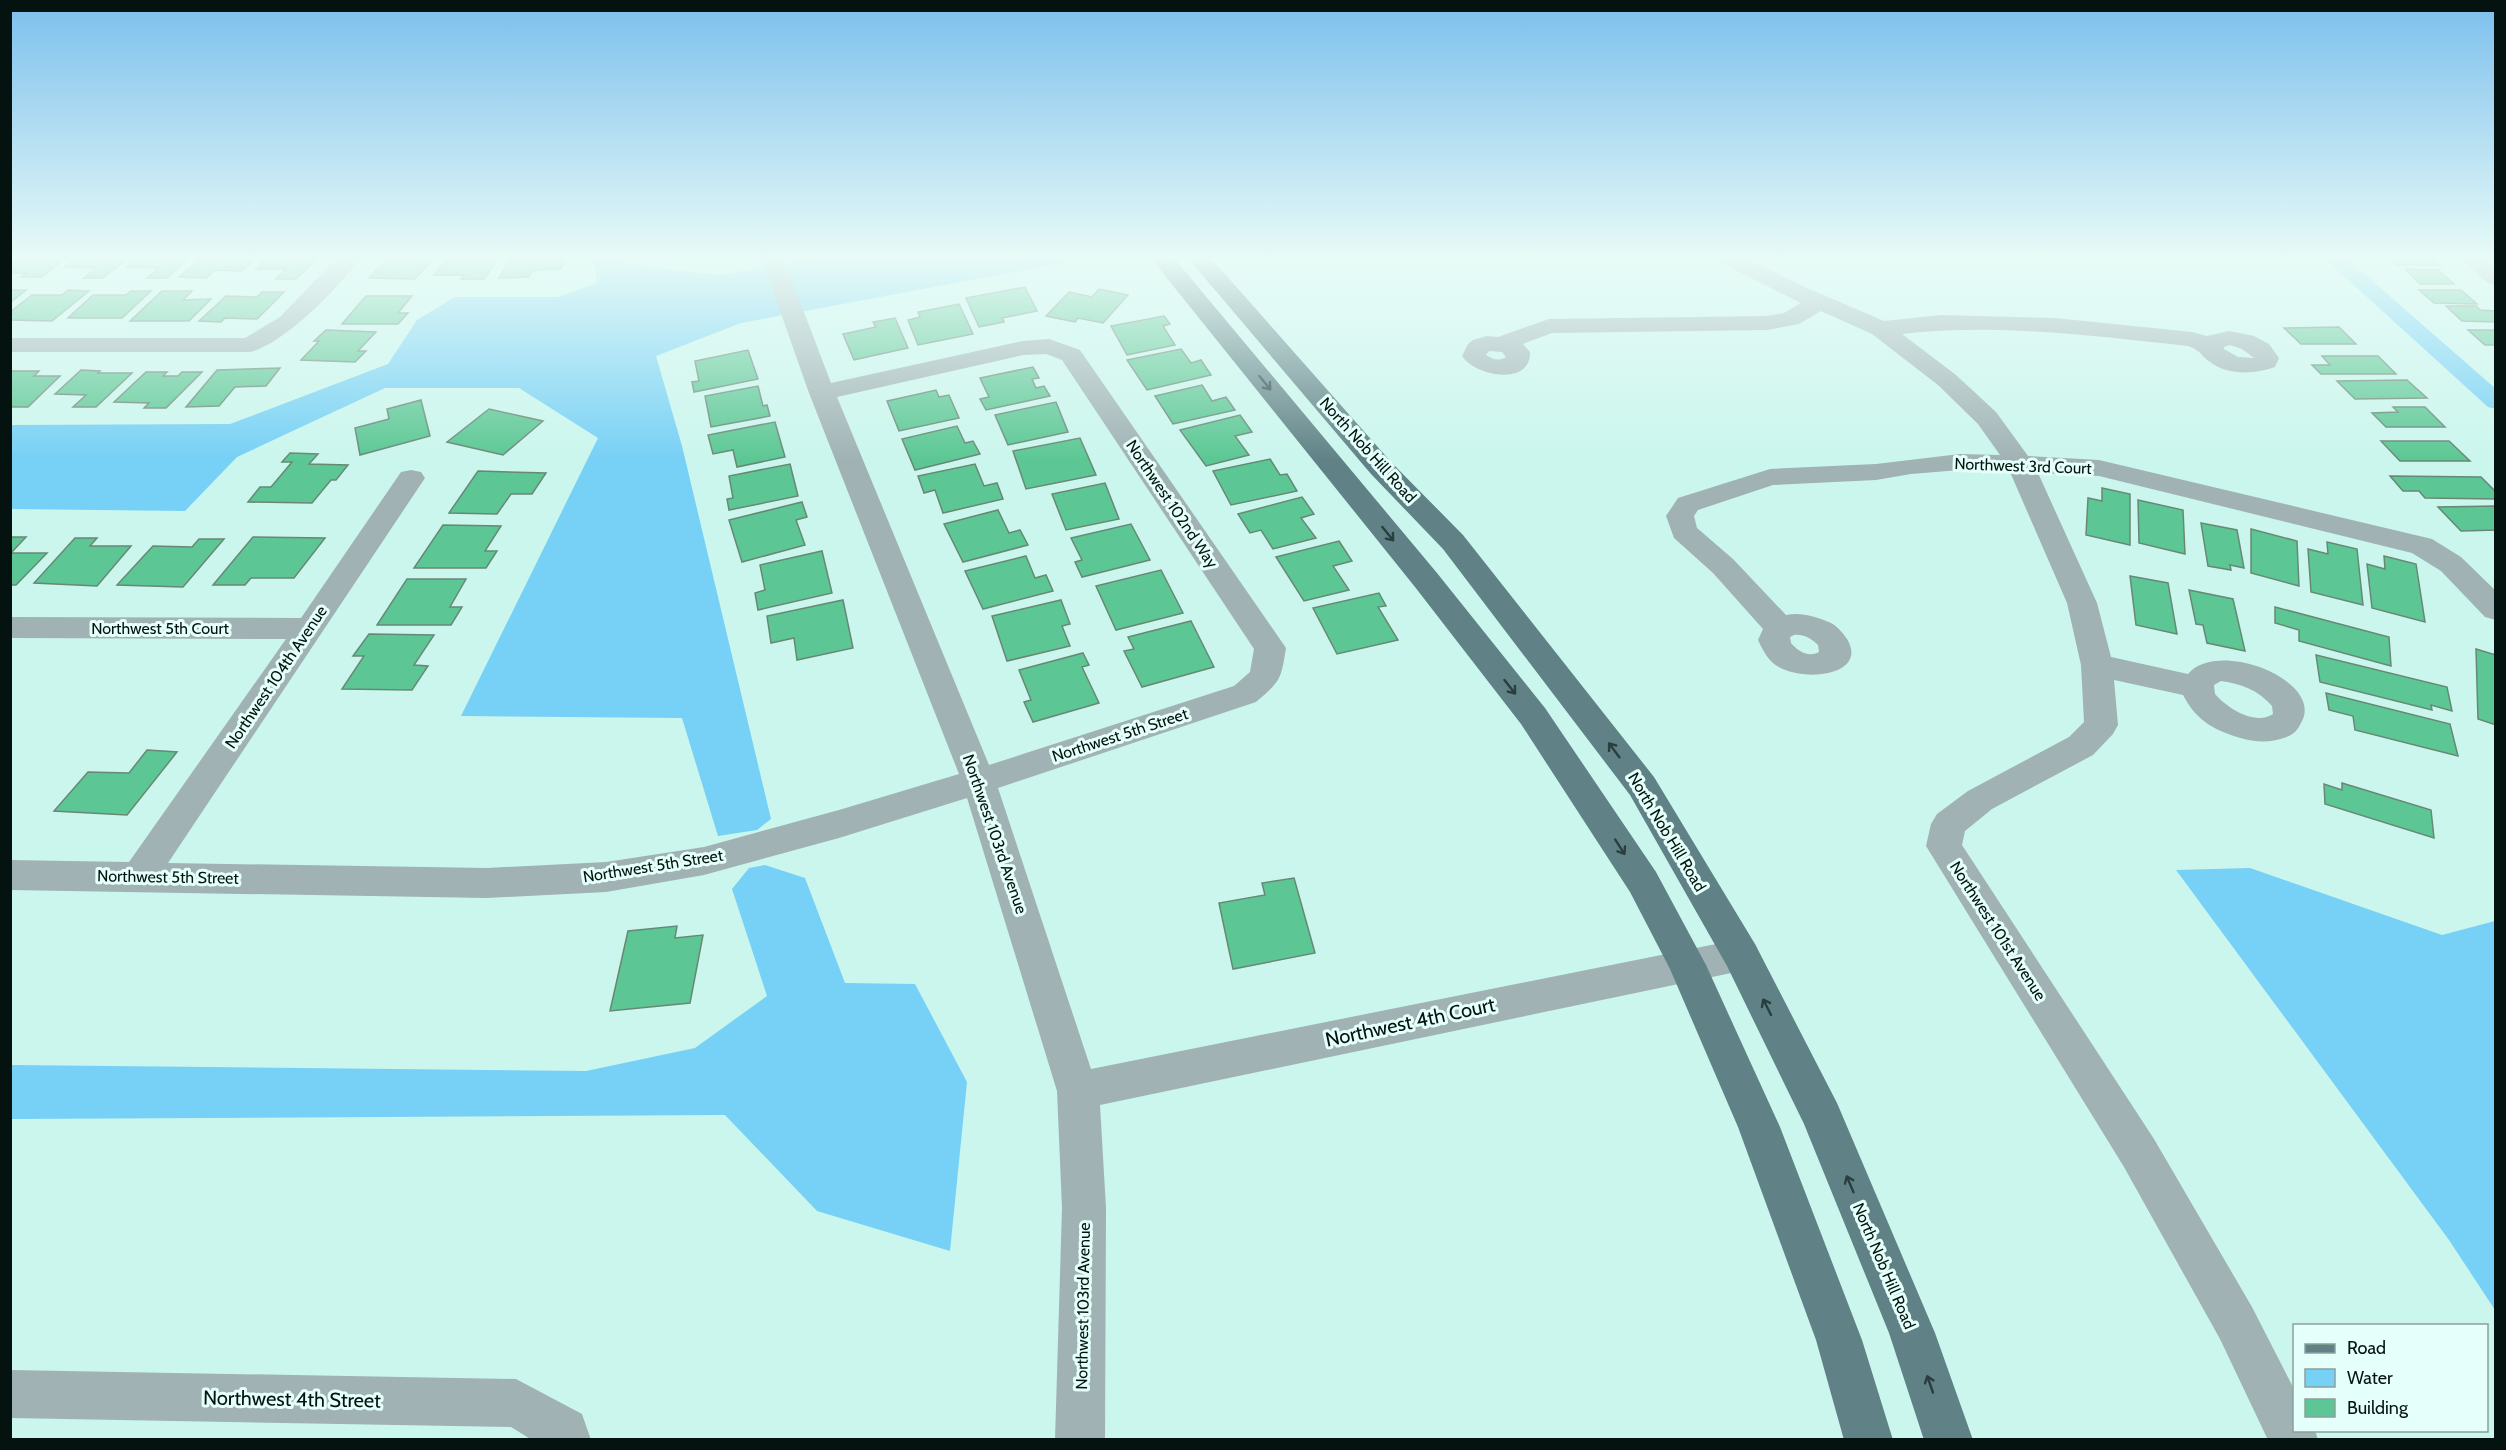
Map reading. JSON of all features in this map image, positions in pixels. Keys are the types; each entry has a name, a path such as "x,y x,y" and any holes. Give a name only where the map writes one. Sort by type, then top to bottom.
{"main road":[{"path":"1217,325 1426,580 1533,716 1643,882 1687,965 1760,1127 1839,1340 1869,1440"},
{"name":"North Nob Hill Road","path":"1257,325 1381,468 1453,542 1642,786 1741,955 1822,1117 1912,1333 1948,1440"}],"street":[{"path":"10,345 250,345 284,325"},
{"name":"Northwest 103rd Avenue","path":"796,325 980,781 1078,1091 1084,1208 1080,1440"},
{"path":"1502,344 1548,326 1645,325"},
{"name":"Northwest 101st Avenue","path":"1871,325 1881,329 1947,380 1979,411 2020,464 2040,504 2082,603 2097,665 2101,725 2081,746 1972,806 1949,824 1944,846 2139,1153 2236,1323 2294,1440"},
{"path":"1881,329 1918,325"},
{"path":"2042,325 2192,339 2210,346"},
{"name":"Northwest 102nd Way","path":"822,393 1023,348 1049,346 1071,355 1270,648 1265,677"},
{"name":"Northwest 3rd Court","path":"1780,628 1723,566 1684,532 1680,516 1688,504 1770,477 1876,472 1959,462 2099,468 2422,546 2451,564 2496,610"},
{"name":"Northwest 104th Avenue","path":"140,876 411,478"},
{"name":"Northwest 5th Court","path":"10,627 310,629"},
{"path":"2097,665 2197,687"},
{"name":"Northwest 5th Street","path":"10,875 487,883 606,877 704,861 839,824 980,781 1245,694 1265,677"},
{"name":"Northwest 4th Court","path":"1078,1091 1741,955"},
{"name":"Northwest 4th Street","path":"10,1394 516,1403 566,1435"}],"water":[{"path":"414,325 737,325 656,356 682,446 771,819 757,830 718,836 682,718 461,716 598,438 519,388 385,388 237,457 185,511 11,509 11,425 230,424 388,364"},
{"path":"765,865 805,878 845,983 915,984 967,1082 950,1251 817,1211 725,1115 11,1119 11,1065 586,1071 695,1048 767,996 732,889 749,868"},
{"path":"2250,868 2442,935 2495,921 2495,1310 2449,1240 2176,870"}],"building":[{"path":"875,325 898,325 908,348 854,360 843,334 876,327"},
{"path":"910,325 969,325 973,334 918,345"},
{"path":"1168,325 1163,326 1175,345 1127,355 1111,326"},
{"path":"2339,327 2356,344 2301,344 2284,328"},
{"path":"326,330 376,332 358,351 366,351 355,362 301,360 319,341 314,341"},
{"path":"2468,330 2496,330 2496,345 2485,345"},
{"path":"1181,349 1191,363 1201,360 1211,375 1147,390 1127,360"},
{"path":"748,350 758,379 694,392 692,382 699,381 695,361"},
{"path":"2322,356 2378,356 2396,374 2321,374 2312,365 2330,365"},
{"path":"1033,367 1039,378 1032,379 1036,388 1044,386 1050,396 986,410 980,399 989,397 980,378"},
{"path":"280,368 266,386 235,387 219,406 186,407 217,370"},
{"path":"81,370 100,371 98,373 132,373 96,407 73,407 86,395 55,394"},
{"path":"10,371 39,371 34,376 60,376 28,407 10,407"},
{"path":"146,372 167,372 163,376 178,376 182,372 202,372 166,408 144,408 149,403 114,402"},
{"path":"2407,380 2427,398 2355,399 2337,381"},
{"path":"1202,385 1212,401 1226,397 1235,410 1173,424 1155,396"},
{"path":"758,386 763,406 767,405 770,416 711,427 705,396"},
{"path":"936,390 939,397 949,395 959,418 899,431 887,401"},
{"path":"421,400 430,436 360,455 355,428 389,419 387,409"},
{"path":"1056,402 1068,432 1008,445 995,415"},
{"path":"2393,407 2425,407 2445,427 2386,427 2372,413 2398,412"},
{"path":"489,409 543,421 503,455 447,442"},
{"path":"1240,415 1252,432 1235,436 1249,455 1206,466 1180,430"},
{"path":"775,422 785,457 737,467 733,450 713,454 708,435"},
{"path":"957,426 965,443 973,441 980,454 915,470 902,439"},
{"path":"1080,438 1096,475 1026,489 1013,451"},
{"path":"2381,441 2449,441 2470,461 2400,461"},
{"path":"290,453 318,454 309,464 348,465 336,480 331,480 312,503 248,502 260,487 271,487 292,462 282,462"},
{"path":"1270,459 1280,475 1287,474 1297,491 1231,505 1213,471"},
{"path":"790,464 798,496 729,510 727,499 733,498 729,476"},
{"path":"975,464 984,486 997,483 1003,499 943,513 935,490 924,493 918,476"},
{"path":"478,471 546,473 532,494 511,494 497,514 449,513"},
{"path":"2390,476 2481,477 2496,492 2496,499 2425,498 2419,491 2403,491"},
{"path":"1105,483 1119,519 1066,530 1052,494"},
{"path":"2102,488 2130,494 2130,545 2086,535 2088,498 2102,501"},
{"path":"1302,497 1314,514 1301,518 1316,538 1273,549 1261,530 1250,533 1238,514"},
{"path":"2138,500 2183,510 2185,554 2139,543"},
{"path":"802,502 807,517 796,520 805,545 742,562 729,520"},
{"path":"2496,506 2496,530 2461,531 2438,507"},
{"path":"998,510 1009,533 1020,530 1028,545 963,562 944,524"},
{"path":"2201,523 2237,530 2244,568 2230,565 2231,570 2208,566"},
{"path":"1131,524 1150,560 1082,577 1075,562 1082,560 1071,538"},
{"path":"443,525 501,526 485,551 497,551 486,568 414,568"},
{"path":"2251,529 2297,541 2299,586 2251,573"},
{"path":"10,537 26,537 11,553 47,553 16,585 10,585"},
{"path":"253,537 325,538 294,578 251,578 245,585 213,585"},
{"path":"75,538 97,538 90,546 131,546 97,586 34,583"},
{"path":"199,539 224,539 183,587 117,585 153,546 192,547"},
{"path":"1339,541 1352,561 1333,566 1349,590 1304,601 1276,557"},
{"path":"2327,542 2357,549 2363,605 2311,592 2308,549 2328,554"},
{"path":"822,551 832,593 758,610 755,593 765,590 760,565"},
{"path":"1026,556 1035,578 1046,575 1053,591 983,609 965,571"},
{"path":"2384,556 2416,564 2425,622 2372,608 2367,564 2385,569"},
{"path":"1161,570 1183,613 1116,630 1096,586"},
{"path":"2130,576 2168,583 2177,634 2136,625"},
{"path":"407,579 466,579 450,607 462,607 451,625 377,625"},
{"path":"2189,590 2233,599 2245,651 2207,643 2203,625 2196,624"},
{"path":"1379,593 1386,606 1378,607 1398,640 1337,654 1313,608"},
{"path":"843,600 853,648 797,660 794,638 771,643 767,616"},
{"path":"1061,600 1070,624 1062,626 1070,646 1007,661 992,616"},
{"path":"2275,607 2389,637 2391,666 2299,641 2299,630 2275,623"},
{"path":"1191,621 1214,667 1142,687 1124,651 1134,649 1128,637"},
{"path":"369,634 434,635 414,665 428,666 412,690 342,689 364,656 353,656"},
{"path":"2476,649 2496,655 2496,725 2478,719"},
{"path":"1083,653 1089,665 1082,667 1099,703 1033,722 1024,702 1031,700 1019,670"},
{"path":"2316,655 2447,687 2452,711 2431,705 2432,710 2320,682"},
{"path":"2326,693 2450,724 2458,756 2355,730 2353,716 2329,710"},
{"path":"147,750 177,752 127,815 54,811 88,772 129,773"},
{"path":"2342,783 2431,810 2434,838 2325,804 2324,784 2342,790"},
{"path":"1294,878 1315,953 1233,969 1219,903 1265,895 1262,883"},
{"path":"677,926 675,938 703,935 690,1003 610,1011 628,931"}],"waterway":[{"path":"2409,325 2496,402"}]}
